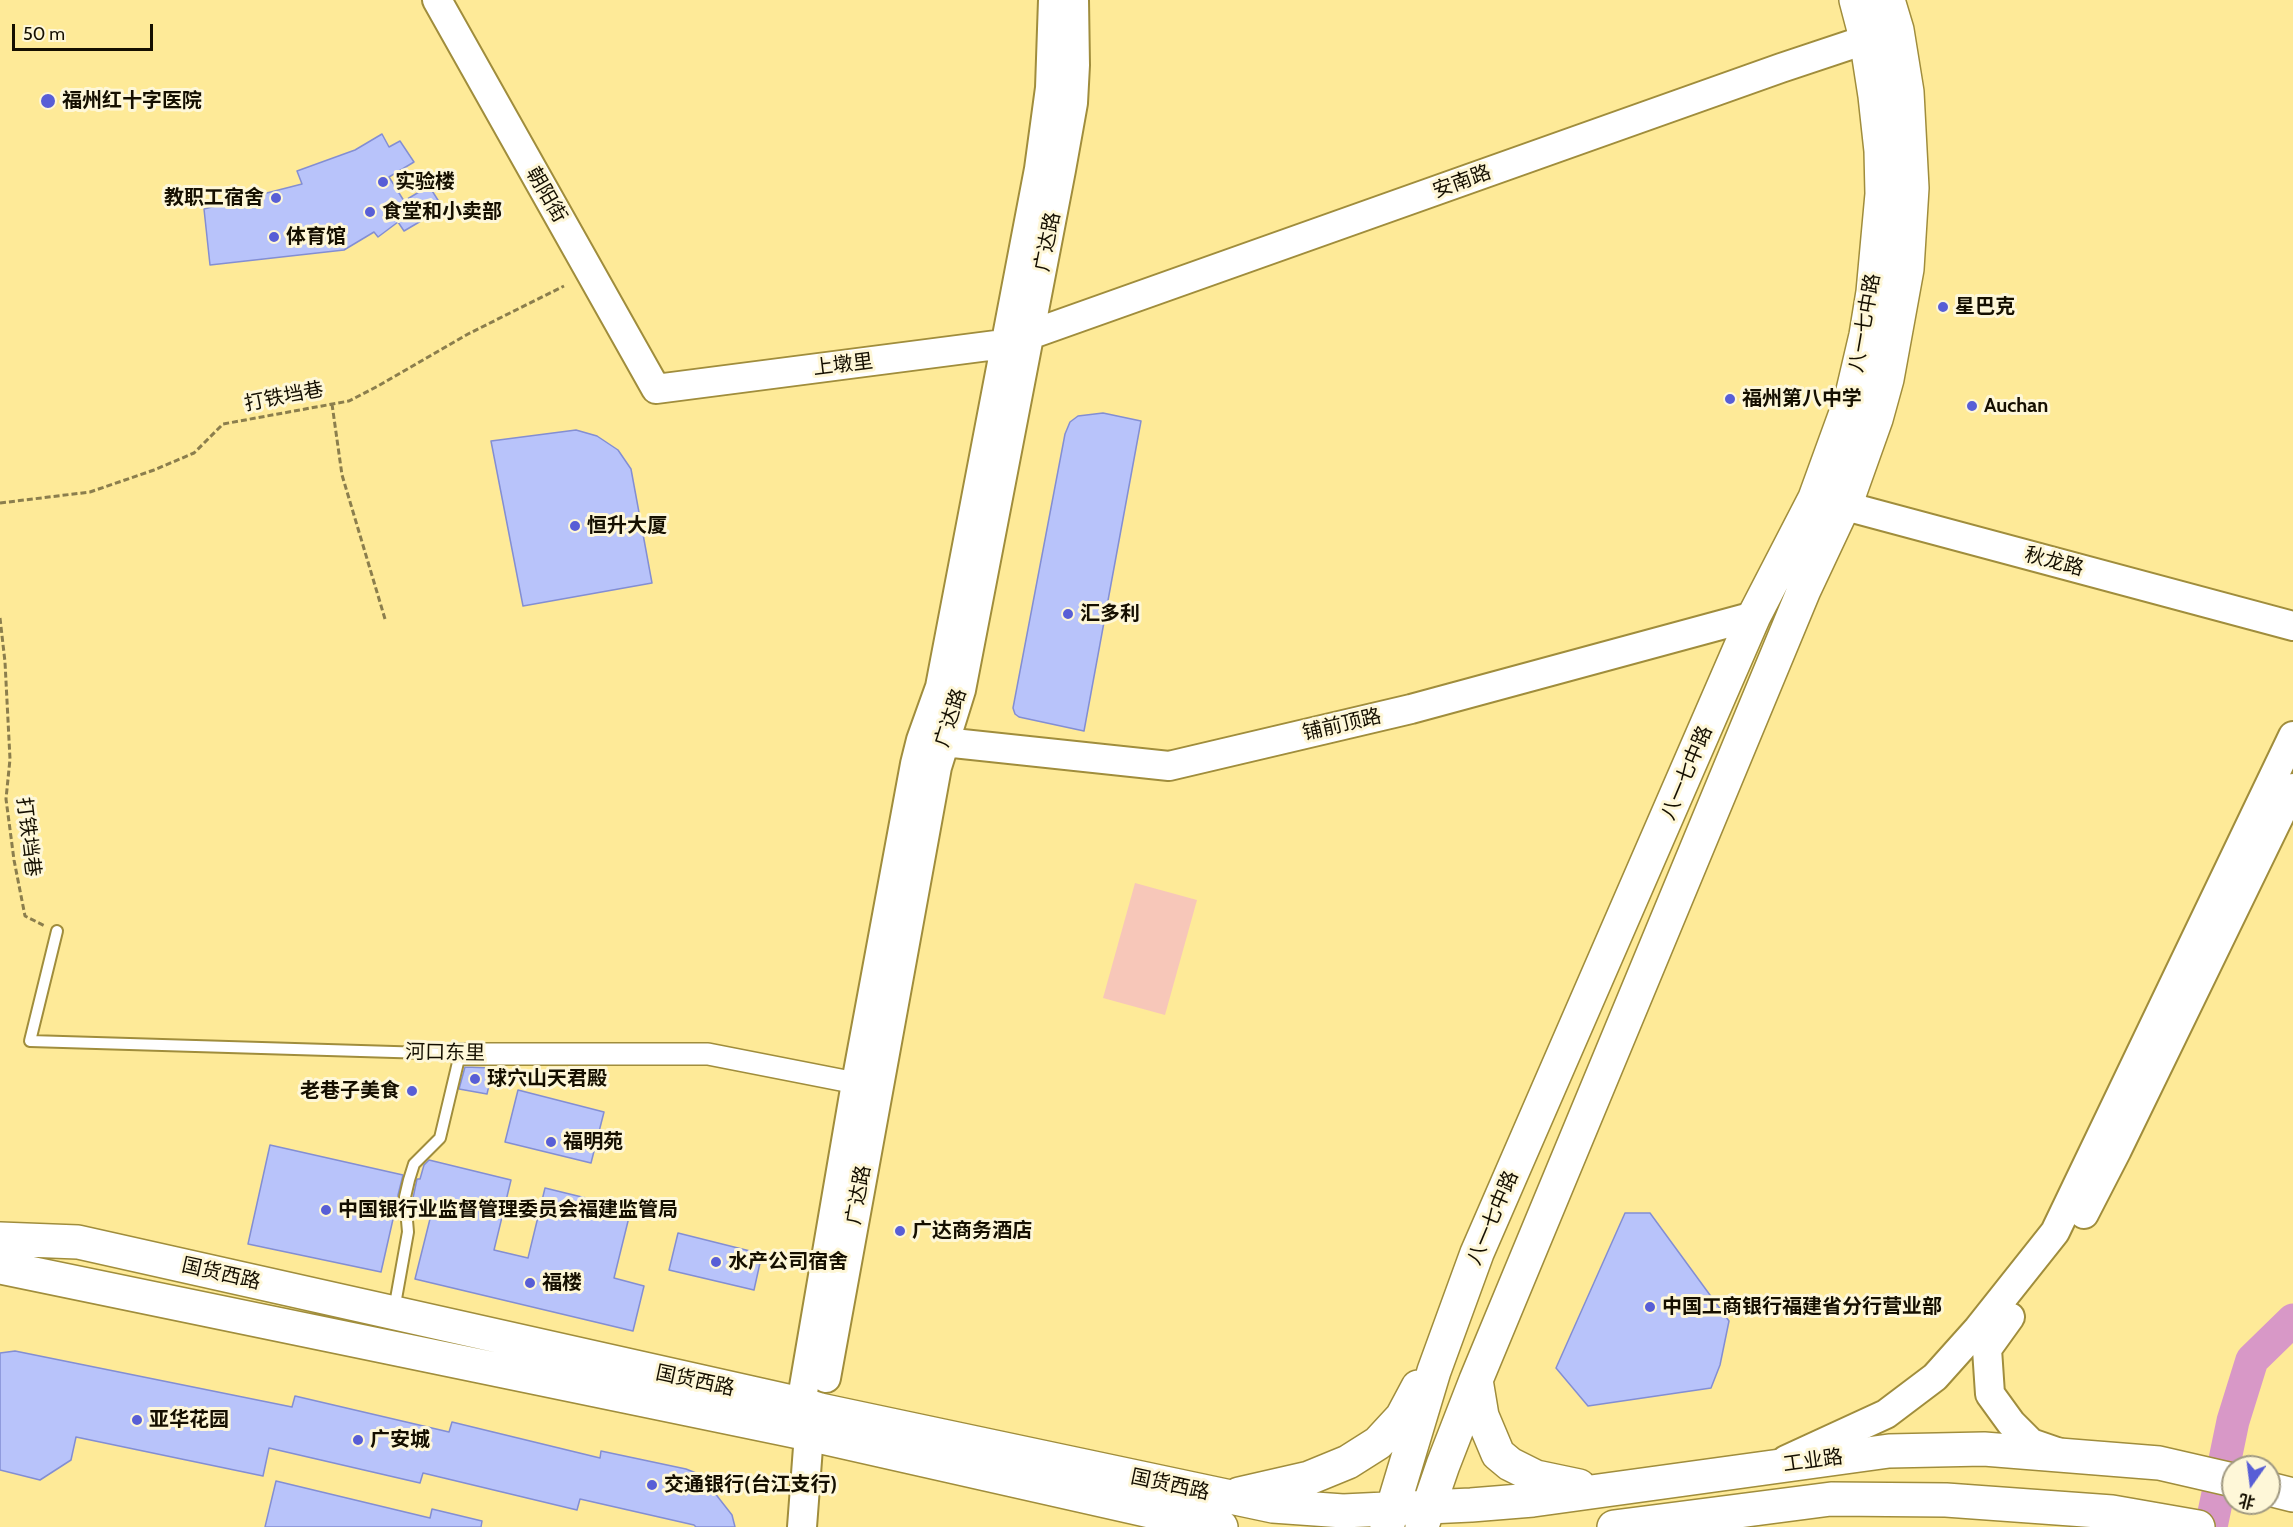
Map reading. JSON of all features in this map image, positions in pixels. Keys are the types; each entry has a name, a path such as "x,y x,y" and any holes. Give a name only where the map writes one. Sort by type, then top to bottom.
{"main road":[{"name":"八一七中路","path":"1390,1517 1434,1371 1477,1253 1754,616 1833,494 1876,419 1887,379 1906,269 1912,188 1911,156 1907,92 1883,23 1856,0"},
{"name":"八一七中路","path":"1425,1517 1476,1380 1781,644 1833,494"},
{"name":"国货西路","path":"0,1239 78,1242 393,1313 1217,1519 1274,1506 1390,1517"},
{"name":"国货西路","path":"0,1267 810,1416"},
{"path":"1217,1519 1348,1462 1378,1443 1402,1417 1416,1389 1434,1371"},
{"path":"1476,1380 1482,1416 1498,1454 1510,1464 1536,1477 1601,1491"},
{"name":"工业路","path":"1390,1517 1425,1517 1889,1450 1984,1449 2159,1463 2221,1477"},
{"name":"工业路","path":"1614,1527 1831,1499 1946,1500 2112,1512 2189,1525"}],"street":[{"name":"朝阳街","path":"437,0 656,389"},
{"name":"广达路","path":"802,1527 810,1416 856,1083 932,742 953,719 962,690 1017,341 1045,129 1050,88 1053,0"},
{"name":"广达路","path":"1017,341 1072,103 1075,65 1074,0"},
{"name":"安南路","path":"1017,341 1883,23"},
{"name":"上墩里","path":"656,389 1017,341"},
{"name":"秋龙路","path":"1833,494 2293,613"},
{"name":"秋龙路","path":"1833,494 2293,626"},
{"name":"铺前顶路","path":"932,742 1169,766 1411,709 1754,616"},
{"path":"1769,1467 1886,1414 1935,1377 1978,1329 2055,1232 2293,736"},
{"name":"广达路","path":"810,1416 934,778 932,742"},
{"path":"2068,1456 2031,1443 2011,1423 1990,1394 1987,1349 2084,1213 2117,1150 2293,788"},
{"name":"河口东里","path":"460,1054 700,1054 727,1057 856,1083"}],"lane":[{"name":"河口东里","path":"57,931 30,1041 460,1054"},
{"path":"393,1313 408,1232 405,1197 409,1180 414,1164 440,1138 460,1054"}],"path":[{"name":"打铁垱巷","path":"0,503 90,492 154,470 194,453 223,424 349,401 378,387 468,334 564,286"},
{"path":"332,404 342,475 385,619"},
{"name":"打铁垱巷","path":"0,618 10,759 6,799 14,860 25,916 57,931"}],"shaded area":[{"path":"1135,883 1197,900 1165,1015 1103,998"}],"building":[{"path":"382,134 389,147 400,141 414,162 389,177 404,201 429,186 443,208 404,231 398,222 378,237 374,232 344,250 210,265 204,209 302,184 297,171 355,150"},
{"name":"汇多利","path":"1103,413 1141,421 1084,731 1019,717 1013,708 1065,434 1070,422 1078,416"},
{"name":"恒升大厦","path":"576,430 597,436 618,450 631,469 652,583 523,606 491,441"},
{"name":"球穴山天君殿","path":"465,1067 493,1068 487,1094 459,1089"},
{"path":"518,1090 604,1112 591,1163 505,1142"},
{"name":"中国银行业监督管理委员会福建监管局","path":"270,1145 403,1175 398,1195 398,1207 396,1206 381,1272 248,1244"},
{"path":"429,1160 511,1180 494,1250 528,1258 545,1188 631,1209 614,1278 644,1286 633,1331 415,1279 431,1215 414,1210 413,1198 417,1179 420,1179 424,1165"},
{"name":"中国工商银行福建省分行营业部","path":"1625,1213 1650,1213 1729,1321 1720,1365 1711,1388 1588,1406 1556,1368"},
{"name":"水产公司宿舍","path":"678,1233 762,1254 754,1290 669,1270"},
{"path":"15,1351 292,1407 295,1396 449,1432 452,1422 600,1458 601,1451 686,1469 706,1477 714,1492 732,1515 735,1527 696,1527 580,1499 577,1510 423,1473 420,1483 269,1448 263,1476 76,1437 71,1460 40,1480 0,1470 0,1353"},
{"name":"广安城","path":"276,1481 430,1518 432,1509 482,1521 481,1527 265,1527"}],"waterway":[{"path":"2211,1527 2233,1421 2252,1360 2293,1320"}],"place":[{"name":"福州红十字医院","path":"48,101"},
{"name":"实验楼","path":"383,182"},
{"name":"教职工宿舍","path":"276,198"},
{"name":"食堂和小卖部","path":"370,212"},
{"name":"体育馆","path":"274,237"},
{"name":"星巴克","path":"1943,307"},
{"name":"福州第八中学","path":"1730,399"},
{"name":"Auchan","path":"1972,406"},
{"name":"恒升大厦","path":"575,526"},
{"name":"汇多利","path":"1068,614"},
{"name":"球穴山天君殿","path":"475,1079"},
{"name":"老巷子美食","path":"412,1091"},
{"name":"福明苑","path":"551,1142"},
{"name":"中国银行业监督管理委员会福建监管局","path":"326,1210"},
{"name":"广达商务酒店","path":"900,1231"},
{"name":"水产公司宿舍","path":"716,1262"},
{"name":"福楼","path":"530,1283"},
{"name":"中国工商银行福建省分行营业部","path":"1650,1307"},
{"name":"亚华花园","path":"137,1420"},
{"name":"广安城","path":"358,1440"},
{"name":"交通银行(台江支行)","path":"652,1485"}]}
